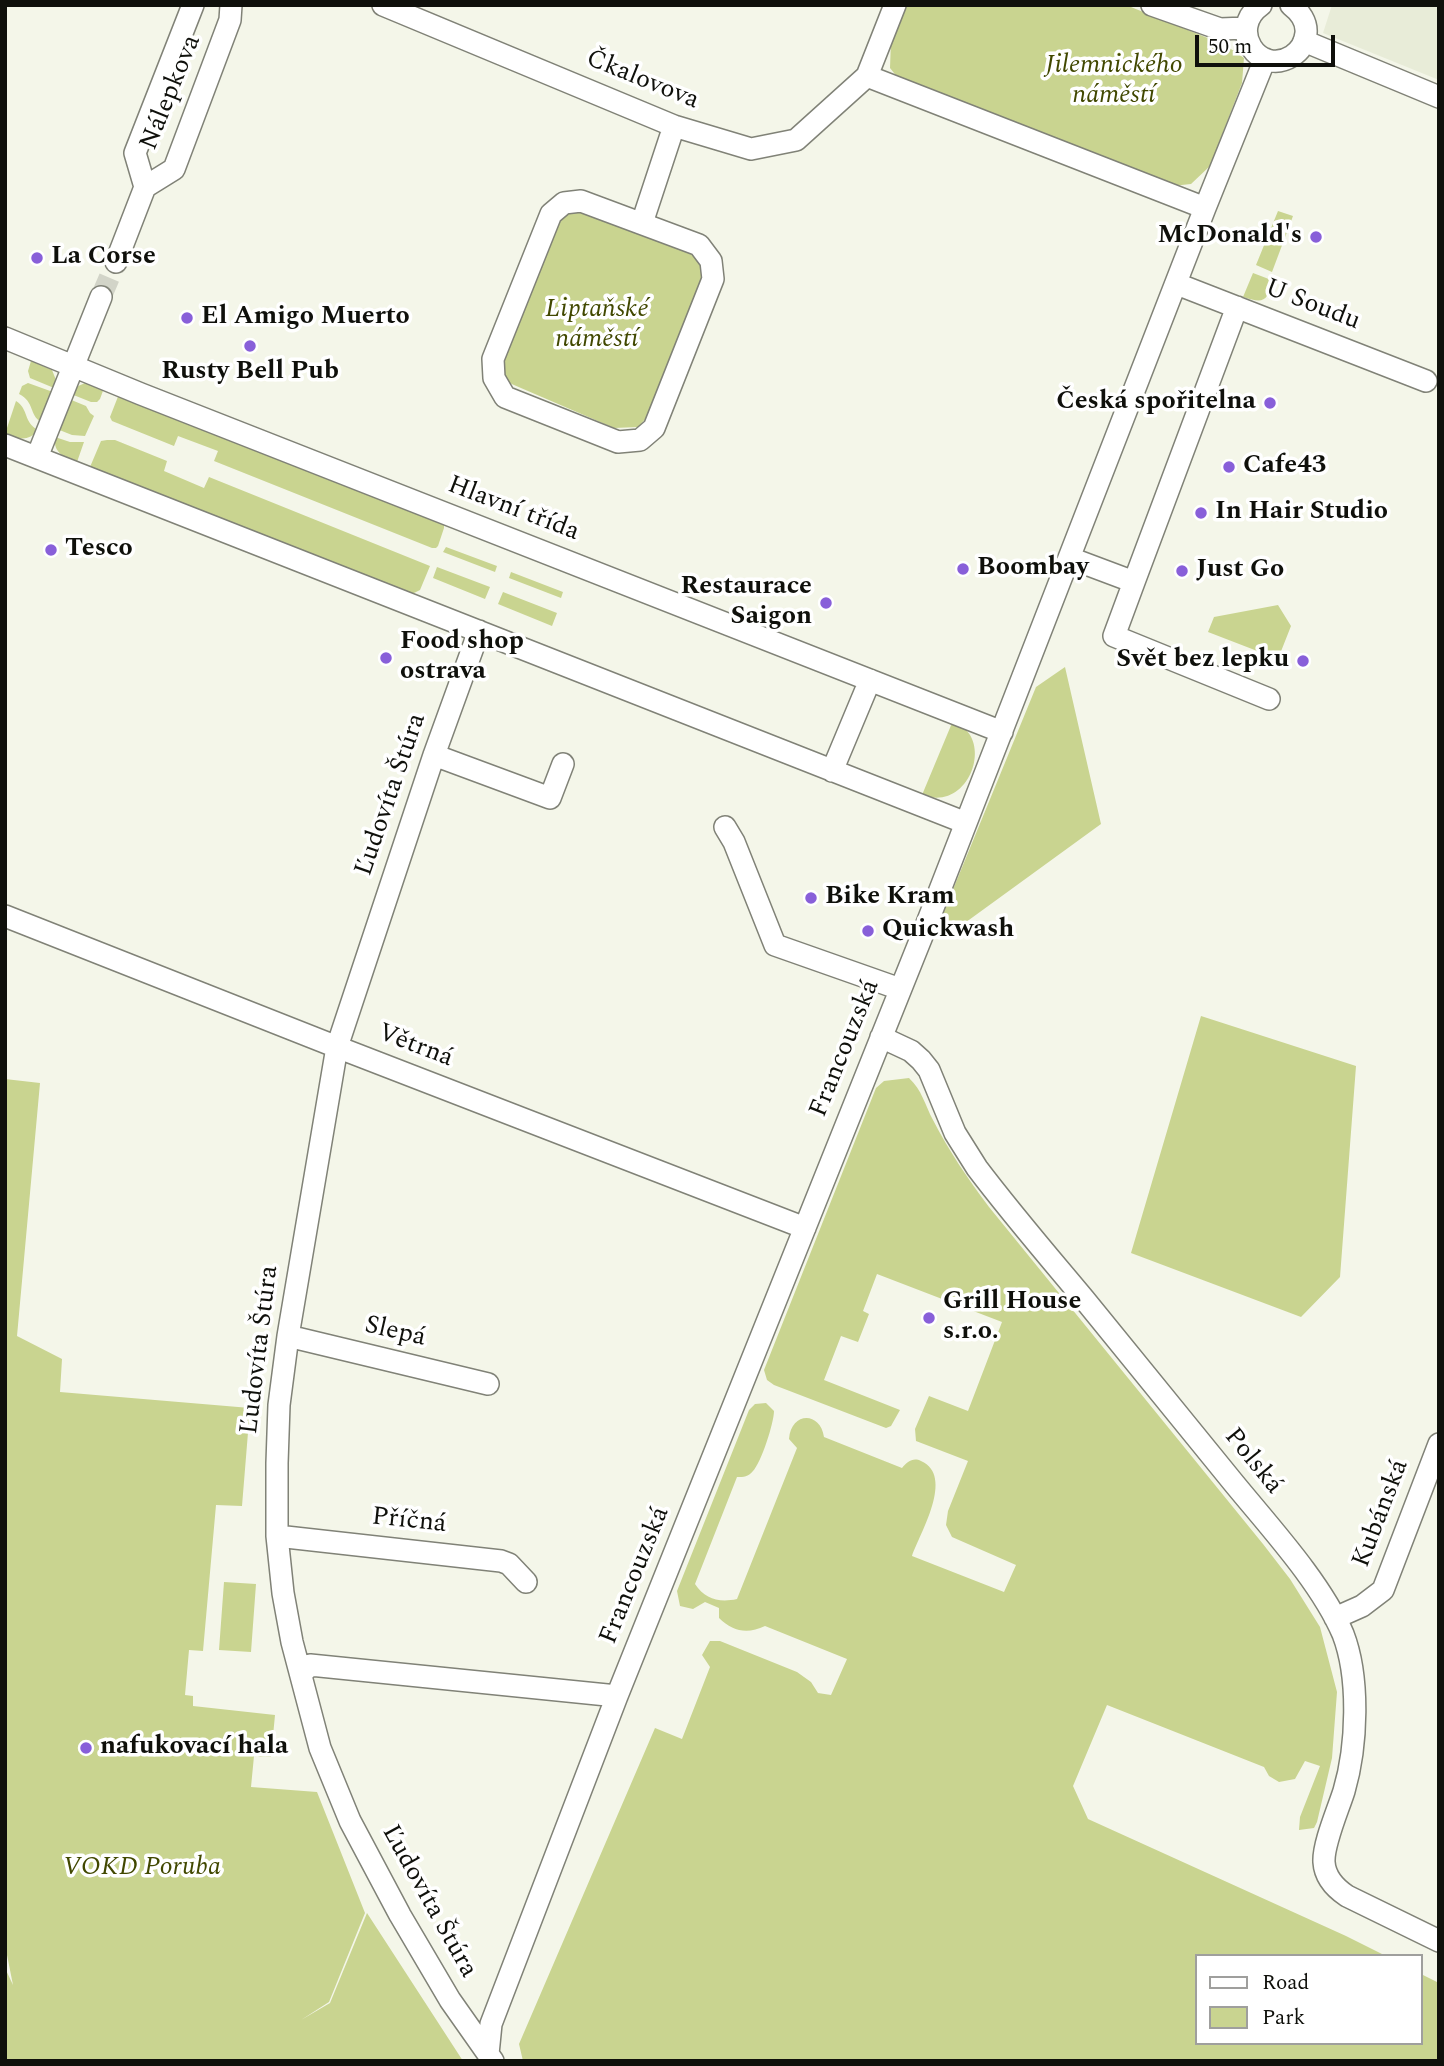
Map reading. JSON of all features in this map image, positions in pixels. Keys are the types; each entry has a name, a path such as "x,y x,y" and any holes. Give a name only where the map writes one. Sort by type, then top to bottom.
{"street":[{"name":"Nálepkova","path":"145,187 135,153 193,5"},
{"name":"Nálepkova","path":"116,262 145,187 174,169 230,20 231,5"},
{"name":"Čkalovova","path":"383,5 674,126 751,149 796,139 867,76"},
{"path":"895,5 867,76 1205,208"},
{"path":"1152,5 1220,29 1246,28"},
{"path":"1261,5 1252,13 1246,28 1248,43 1265,59 1273,61 1288,58 1304,41 1304,20 1291,5"},
{"path":"1304,41 1439,97"},
{"name":"Francouzská","path":"491,2057 491,2024 617,1696 1002,732 1265,59"},
{"path":"642,223 674,126"},
{"path":"581,201 642,223 699,244 711,261 713,279 654,428 640,440 618,442 505,397 494,378 493,359 551,215 564,203 581,201"},
{"name":"U Soudu","path":"1177,284 1426,381"},
{"path":"37,457 101,297"},
{"path":"1237,307 1114,636 1269,699"},
{"name":"Hlavní třída","path":"5,338 1002,732"},
{"path":"5,445 965,822"},
{"path":"1070,558 1134,582"},
{"name":"Ľudovíta Štúra","path":"479,631 434,755 337,1047 288,1336 279,1405 276,1462 277,1536 283,1593 292,1642 320,1748 350,1821 400,1915 450,2000 491,2057"},
{"path":"832,771 870,680"},
{"path":"434,755 550,798 563,764"},
{"path":"725,827 734,842 775,945 900,989"},
{"name":"Větrná","path":"5,916 805,1228"},
{"name":"Polská","path":"881,1037 911,1051 929,1070 955,1133 977,1168 1302,1568 1335,1618 1349,1655 1354,1686 1354,1720 1345,1787 1324,1853 1326,1874 1347,1896 1439,1941"},
{"name":"Slepá","path":"288,1336 488,1384"},
{"name":"Kubánská","path":"1335,1618 1362,1606 1382,1590 1439,1444"},
{"name":"Příčná","path":"277,1536 501,1561 509,1563 526,1582"},
{"path":"301,1674 310,1665 617,1696"}],"shaded area":[{"path":"1332,5 1439,5 1439,80 1323,33"}],"green space":[{"name":"Jilemnického náměstí","path":"905,5 1126,5 1225,45 1244,58 1242,83 1210,166 1191,184 1172,186 898,78 890,68 891,40"},
{"name":"Liptaňské náměstí","path":"565,207 689,247 707,272 650,414 638,427 614,428 507,382 501,368 552,219"},
{"path":"1278,211 1293,216 1272,272 1256,265"},
{"path":"1253,273 1274,281 1264,299 1243,297"},
{"path":"31,361 52,370 56,380 54,388 30,378 28,371"},
{"path":"28,383 53,392 41,422 28,401 19,394 22,386"},
{"path":"85,383 104,388 97,402 71,394 76,387"},
{"path":"119,394 444,522 438,546 432,548 214,461 218,451 178,436 174,446 112,421 110,417"},
{"path":"69,399 86,406 94,416 85,436 72,435 57,429"},
{"path":"16,401 33,427 38,430 27,438 5,434"},
{"path":"55,437 70,442 84,442 77,462 58,451"},
{"path":"115,440 167,461 164,471 204,488 209,477 430,566 420,590 412,594 90,467 101,441"},
{"path":"446,547 497,566 495,572 443,552"},
{"path":"437,567 490,587 485,599 433,578"},
{"path":"511,572 563,592 561,598 509,578"},
{"path":"503,592 557,613 552,626 498,604"},
{"path":"1278,605 1291,626 1278,659 1208,632 1214,617"},
{"path":"1065,667 1101,824 951,933 938,926 1036,687"},
{"path":"952,723 964,729 972,740 974,765 969,777 961,788 950,795 937,798 922,795"},
{"path":"1201,1016 1356,1066 1340,1277 1301,1317 1131,1253"},
{"path":"909,1078 913,1083 952,1154 989,1207 1263,1544 1290,1579 1320,1627 1337,1692 1332,1758 1314,1828 1299,1830 1300,1817 1320,1766 1305,1761 1295,1779 1279,1782 1269,1776 1264,1767 1107,1705 1073,1786 1088,1819 1382,1954 1196,1954 1196,2045 1423,2045 1423,1975 1439,1983 1439,2061 523,2061 519,2044 655,1728 682,1739 710,1667 702,1655 710,1641 720,1641 797,1672 811,1682 818,1693 831,1695 847,1659 765,1626 747,1631 735,1629 719,1618 719,1608 705,1602 693,1609 680,1606 677,1591 749,1410 755,1404 766,1403 774,1411 772,1424 756,1467 748,1476 737,1477 695,1584 708,1596 718,1600 737,1599 797,1448 789,1439 791,1430 800,1420 806,1418 817,1423 824,1437 902,1468 915,1460 931,1468 935,1479 932,1506 912,1556 1004,1592 1016,1565 952,1537 946,1525 948,1511 968,1461 916,1441 915,1429 929,1396 968,1411 1002,1322 877,1274 863,1311 869,1314 858,1342 841,1336 824,1380 900,1410 891,1426 886,1428 774,1385 767,1380 764,1370 876,1088 884,1081"},
{"name":"VOKD Poruba","path":"5,1079 40,1083 17,1336 62,1359 60,1392 250,1408 242,1506 216,1505 203,1651 189,1650 185,1695 193,1696 193,1706 275,1715 271,1757 254,1756 251,1787 317,1792 365,1913 329,2002 301,2020 330,2003 367,1913 463,2061 5,2061 5,1968 13,1985 5,1945"},
{"path":"224,1582 256,1584 251,1652 219,1650"}],"tunnel":[{"path":"101,297 116,262"}],"place":[{"name":"McDonald's","path":"1316,237"},
{"name":"La Corse","path":"37,258"},
{"name":"El Amigo Muerto","path":"187,318"},
{"name":"Rusty Bell Pub","path":"250,346"},
{"name":"Česká spořitelna","path":"1270,403"},
{"name":"Cafe43","path":"1229,467"},
{"name":"In Hair Studio","path":"1201,513"},
{"name":"Tesco","path":"51,550"},
{"name":"Boombay","path":"963,569"},
{"name":"Just Go","path":"1182,571"},
{"name":"Restaurace Saigon","path":"826,603"},
{"name":"Food shop ostrava","path":"386,658"},
{"name":"Svět bez lepku","path":"1303,661"},
{"name":"Bike Kram","path":"811,898"},
{"name":"Quickwash","path":"868,931"},
{"name":"Grill House s.r.o.","path":"929,1318"},
{"name":"nafukovací hala","path":"86,1748"}]}
